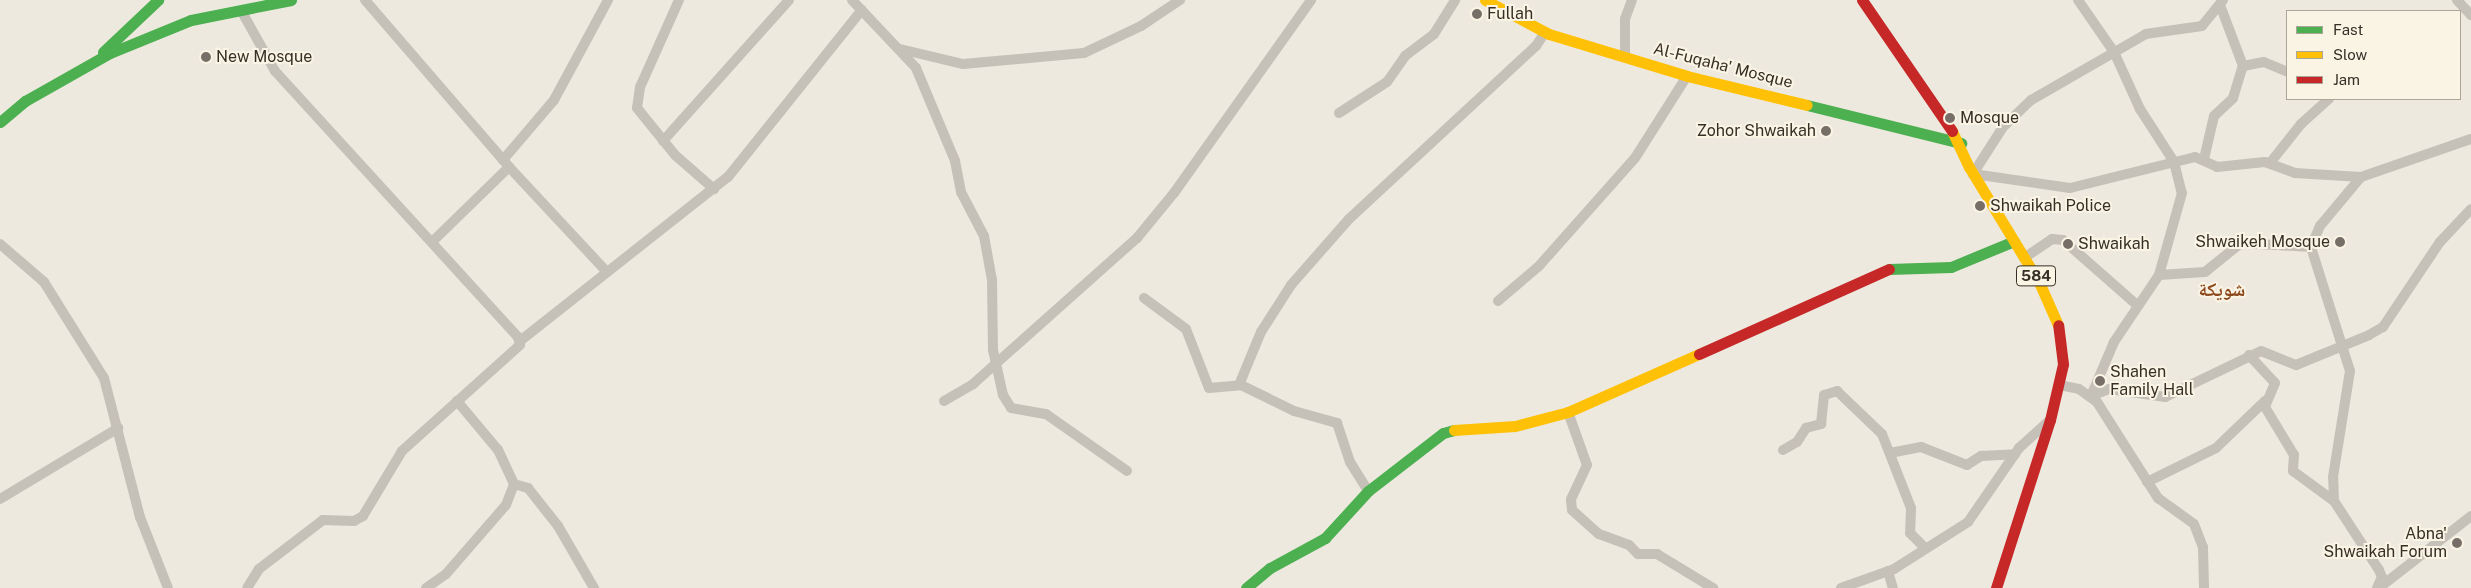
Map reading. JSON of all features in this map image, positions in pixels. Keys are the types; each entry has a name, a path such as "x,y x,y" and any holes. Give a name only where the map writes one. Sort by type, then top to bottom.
{"street":[{"path":"80,71 158,0"},
{"path":"0,122 25,101 80,71 191,20 242,12 291,0"},
{"path":"365,0 506,164 606,271"},
{"path":"432,242 506,164 554,100 608,0"},
{"path":"679,0 636,102 663,141 714,189"},
{"path":"663,141 789,0"},
{"path":"852,0 900,49 930,98 961,192 984,236 992,280 995,363 1002,395 1011,408 1046,414 1127,470"},
{"path":"900,49 963,64 1068,55 1141,26 1180,0"},
{"path":"944,401 995,363 1137,238 1174,193 1311,0"},
{"path":"1339,113 1387,82 1405,56 1434,34 1455,0"},
{"name":"Al-Fuqaha' Mosque","path":"1485,0 1545,32 1687,76 1960,143"},
{"path":"1625,57 1625,19 1632,0"},
{"name":"584","path":"1862,0 1960,143 1973,174 2024,258 2061,332 2059,385 2050,420 1996,588"},
{"path":"2078,0 2114,52 2140,109 2174,162 2182,194 2159,275 2137,305 2114,342 2091,396"},
{"path":"2459,1 2471,15"},
{"path":"2222,2 2202,26 2146,34 2031,100 2003,127 1973,174 2070,188 2195,157 2221,167 2270,163 2294,173 2362,177 2471,139"},
{"path":"2204,159 2214,116 2230,102 2243,66 2222,2"},
{"path":"247,588 259,569 323,520 354,521 363,516 402,451 457,401 518,350 520,341 606,271 714,189 756,147 862,10"},
{"path":"242,12 275,71 520,341"},
{"path":"1239,384 1261,332 1298,278 1349,219 1536,46 1545,32"},
{"path":"2243,66 2264,62 2286,72"},
{"path":"1498,301 1545,261 1635,158 1687,76"},
{"path":"2270,163 2301,124 2328,100"},
{"path":"2334,501 2333,477 2350,387 2343,342 2311,248 2320,226 2362,177"},
{"path":"2091,396 2109,389 2165,397 2249,355 2266,350 2296,365 2343,342 2383,327 2440,242 2471,209"},
{"path":"2024,258 2059,238 2137,305"},
{"path":"1246,588 1270,568 1325,538 1368,491 1443,433 1471,426 1515,426 1568,412 1884,271 1912,265 1951,267 2014,241"},
{"path":"2159,275 2205,272 2241,243 2311,248"},
{"path":"0,244 44,282 69,318 104,378 140,517 168,588"},
{"path":"1144,298 1186,329 1208,387 1239,384 1294,411 1337,423 1350,462 1368,491"},
{"path":"2148,482 2216,448 2274,392 2275,383 2249,355"},
{"path":"2059,385 2091,396 2158,498 2197,528 2203,547 2204,588"},
{"path":"1784,450 1797,442 1807,427 1821,424 1824,395 1833,390 1872,420 1890,453 1912,508 1910,533 1926,548"},
{"path":"2265,400 2265,407 2294,454 2293,471 2334,501 2379,570 2382,577 2378,588"},
{"path":"426,588 446,574 506,505 514,484 498,450 457,401"},
{"path":"1568,412 1587,465 1571,500 1572,510 1599,534 1629,545 1638,554 1657,554 1713,588"},
{"path":"1841,588 1888,571 1976,514 2015,454 2050,420"},
{"path":"0,499 118,428"},
{"path":"1890,453 1921,447 1966,465 1981,456 2015,454"},
{"path":"514,484 528,488 558,526 594,588"},
{"path":"2378,588 2471,516"},
{"path":"1888,571 1893,588"}],"traffic: fast":[{"path":"103,52 158,0"},
{"path":"0,122 25,101 110,53 191,20 291,0"},
{"path":"1807,105 1961,143"},
{"path":"1889,269 1951,267 2014,241"},
{"path":"1246,588 1270,568 1325,538 1368,491 1443,433 1454,430"}],"traffic: slow":[{"path":"1485,0 1549,34 1687,76 1807,105"},
{"path":"1952,131 1969,167 2039,282 2058,325"},
{"path":"1454,430 1515,426 1568,412 1699,354"}],"traffic: jam":[{"path":"1862,0 1952,131"},
{"path":"1699,354 1889,269"},
{"path":"1996,588 2050,420 2063,364 2058,325"}],"place":[{"name":"Fullah","path":"1477,14"},
{"name":"New Mosque","path":"206,57"},
{"name":"Mosque","path":"1950,118"},
{"name":"Zohor Shwaikah","path":"1826,131"},
{"name":"Shwaikah Police","path":"1980,206"},
{"name":"Shwaikeh Mosque","path":"2340,242"},
{"name":"Shwaikah","path":"2068,244"},
{"name":"Shahen Family Hall","path":"2100,381"},
{"name":"Abna' Shwaikah Forum","path":"2457,543"}],"district":[{"name":"شويكة","path":"2222,290"}]}
